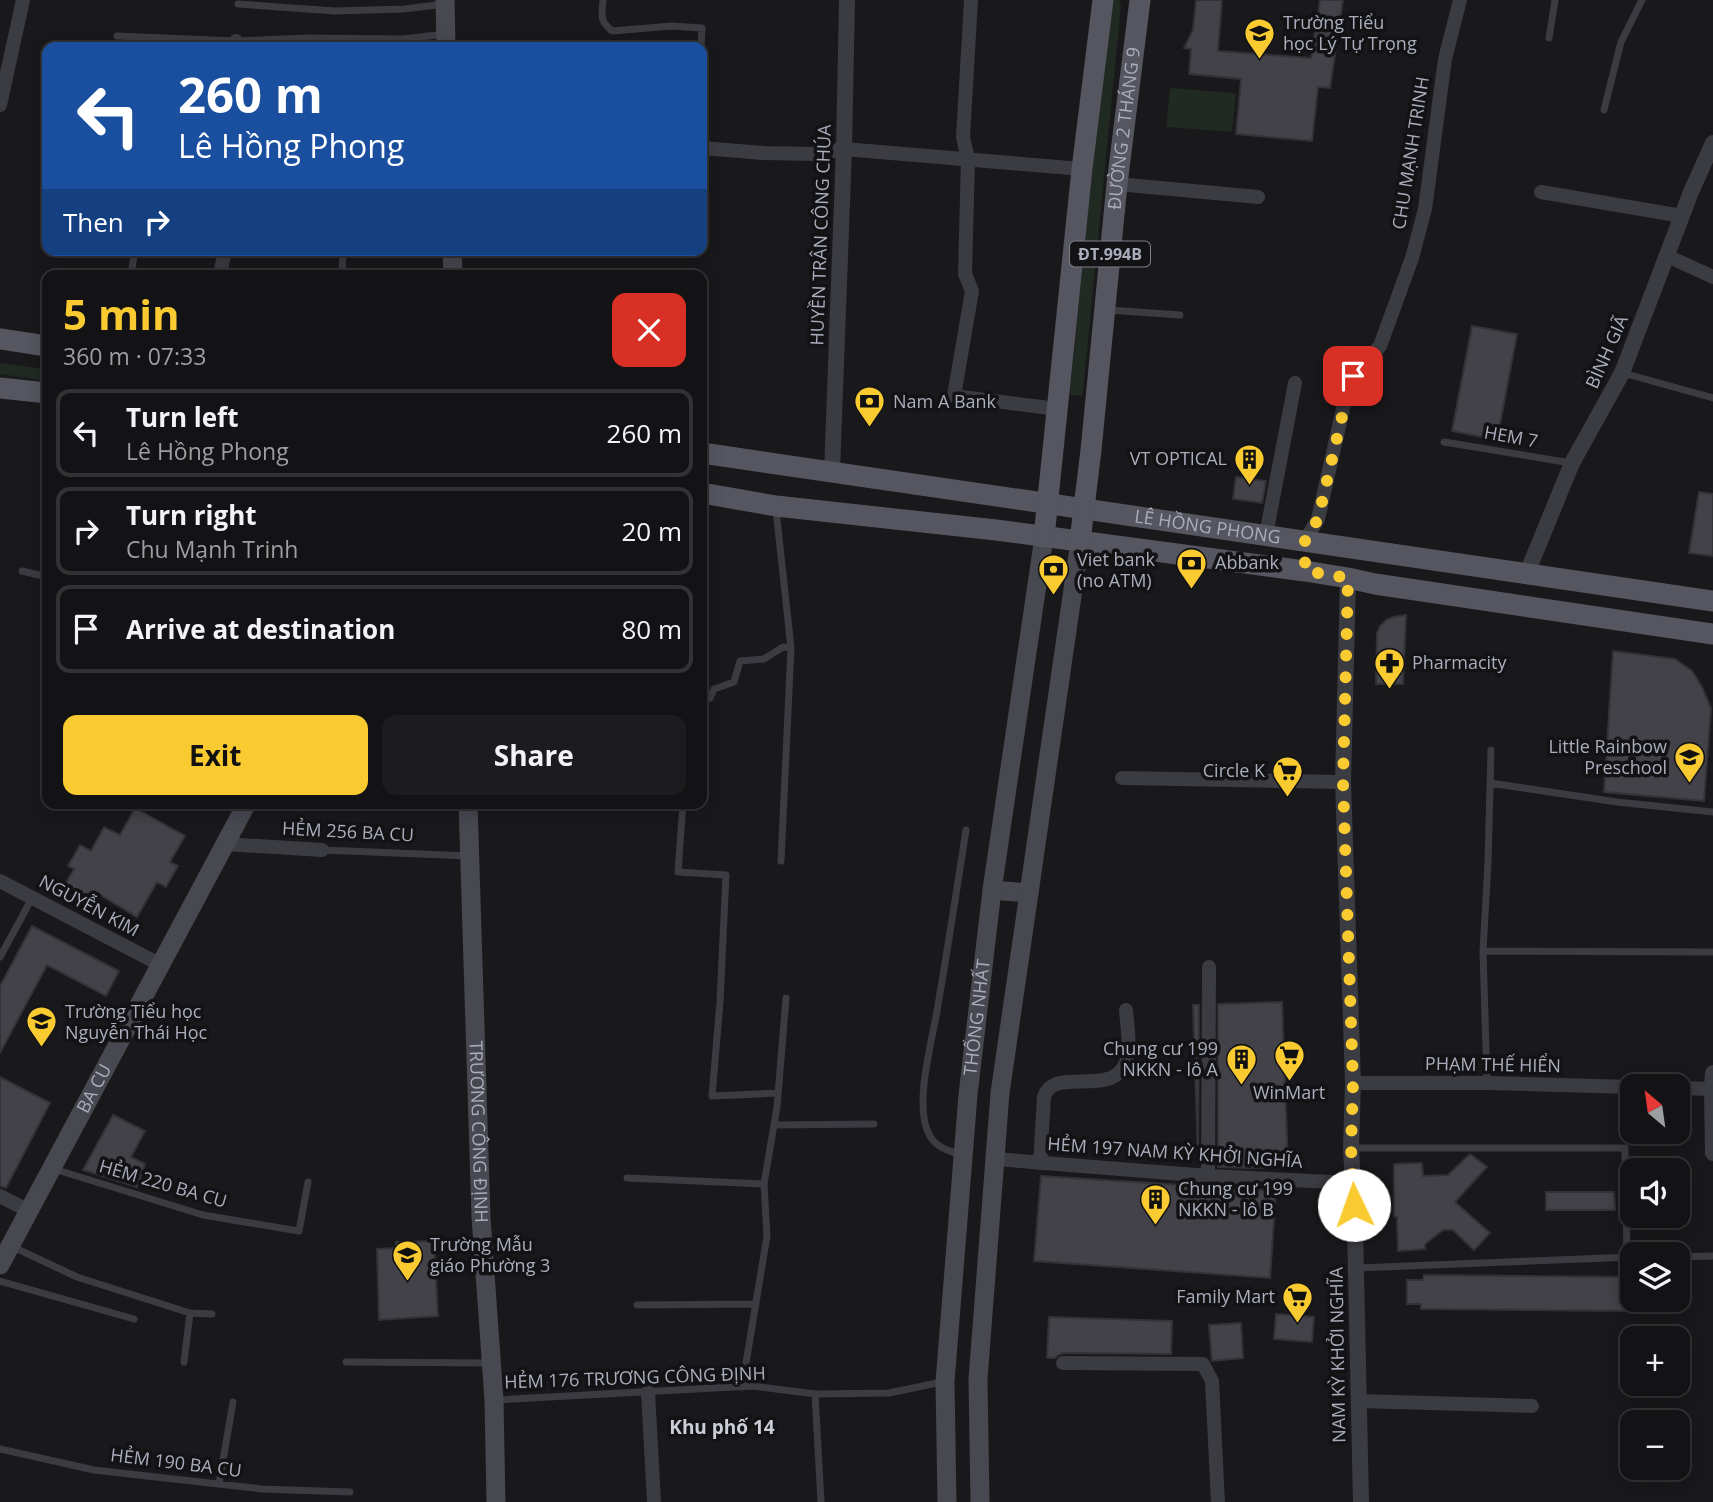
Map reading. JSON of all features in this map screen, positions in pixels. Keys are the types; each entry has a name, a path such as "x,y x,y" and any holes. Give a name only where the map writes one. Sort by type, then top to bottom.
{"main road":[{"name":"ĐƯỜNG 2 THÁNG 9","path":"1044,537 1082,169 1103,0"},
{"name":"ĐƯỜNG 2 THÁNG 9","path":"1080,541 1117,184 1140,0"},
{"path":"445,2 446,41"},
{"path":"0,339 42,345"},
{"path":"0,388 42,392"},
{"name":"LÊ HỒNG PHONG","path":"707,454 1713,601"},
{"name":"LÊ HỒNG PHONG","path":"707,494 776,506 1080,541 1305,571 1713,634"},
{"name":"THỐNG NHẤT","path":"947,1502 945,1382 968,1095 992,890 1044,537"},
{"name":"THỐNG NHẤT","path":"980,1502 978,1379 1000,1093 1080,541"},
{"path":"1305,541 1305,571"},
{"path":"1348,547 1348,578"},
{"name":"BA CU","path":"0,1265 244,809"},
{"name":"TRƯƠNG CÔNG ĐỊNH","path":"468,809 481,1217 494,1400 496,1502"},
{"path":"992,890 1029,893"},
{"path":"945,1382 978,1379"}],"street":[{"path":"0,105 23,0"},
{"name":"HUYỀN TRÂN CÔNG CHÚA","path":"832,472 847,0"},
{"path":"971,0 963,137 968,159 965,274 972,290 954,396 1058,409"},
{"name":"CHU MẠNH TRINH","path":"1305,541 1318,519 1353,376 1380,346 1412,258 1425,209 1445,59 1460,0"},
{"name":"BÌNH GIÃ","path":"1527,573 1572,463 1622,373 1690,192 1709,161 1713,143"},
{"path":"707,148 816,154 844,149 1082,169"},
{"path":"1117,184 1258,197"},
{"path":"1541,192 1682,216"},
{"path":"1667,256 1713,277"},
{"path":"1266,535 1295,383"},
{"name":"NAM KỲ KHỞI NGHĨA","path":"1348,578 1343,782 1353,1083 1351,1148 1361,1502"},
{"path":"1122,778 1343,782"},
{"name":"HẺM 256 BA CU","path":"225,844 322,850"},
{"name":"NGUYỄN KIM","path":"0,881 161,965"},
{"path":"1209,967 1209,1175"},
{"path":"1040,1163 1046,1091 1057,1083 1100,1081 1117,1076 1128,1054 1126,1010"},
{"path":"1690,1085 1713,1078 1713,1153"},
{"name":"PHẠM THẾ HIỂN","path":"1353,1083 1620,1087"},
{"name":"HẺM 197 NAM KỲ KHỞI NGHĨA","path":"995,1159 1353,1184"},
{"path":"0,1196 29,1211"},
{"path":"1063,1363 1203,1364 1212,1381 1218,1502"},
{"path":"648,1392 654,1502"},
{"path":"1358,1401 1532,1406"}],"lane":[{"path":"603,0 602,18 604,24 612,30 672,26 702,28 701,42"},
{"path":"1549,38 1555,0"},
{"path":"1604,110 1621,42 1642,0"},
{"path":"237,4 335,11 404,9 445,2"},
{"path":"117,36 206,42"},
{"path":"259,42 306,38 446,41"},
{"path":"1104,310 1180,315"},
{"path":"1622,373 1713,398"},
{"name":"HEM 7","path":"1444,442 1572,463"},
{"path":"776,506 791,648 781,861"},
{"path":"22,571 42,576"},
{"path":"707,700 714,689 734,682 740,661 764,659 783,647 791,648"},
{"path":"1487,1083 1483,951 1491,750"},
{"path":"1490,783 1617,802 1713,812"},
{"path":"683,809 678,872 726,875 712,1096 778,1093"},
{"path":"963,1155 946,1150 935,1143 928,1133 923,1112 924,1083 966,830"},
{"name":"HẺM 256 BA CU","path":"322,850 470,856"},
{"path":"0,957 33,898"},
{"path":"1483,951 1713,951"},
{"path":"742,1387 767,1236 764,1184 778,1093 786,998"},
{"path":"774,1125 874,1124"},
{"path":"1351,1148 1625,1148 1629,1242"},
{"name":"HẺM 220 BA CU","path":"53,1168 203,1215 299,1231 308,1182"},
{"path":"627,1178 764,1184"},
{"path":"10,1245 77,1277 190,1313 212,1314"},
{"path":"1690,1257 1713,1256"},
{"path":"1355,1268 1620,1257"},
{"path":"0,1281 134,1320"},
{"path":"637,1305 756,1304"},
{"path":"184,1362 190,1313"},
{"path":"346,1362 491,1362"},
{"name":"HẺM 176 TRƯƠNG CÔNG ĐỊNH","path":"494,1400 752,1386 815,1394 889,1393 945,1382"},
{"path":"815,1394 821,1502"},
{"path":"219,1484 233,1402"},
{"name":"HẺM 190 BA CU","path":"0,1450 94,1470 262,1489 350,1492"}],"shaded area":[{"path":"1110,0 1119,0 1121,5 1082,396 1071,395 1070,391"},
{"path":"1170,88 1236,93 1232,132 1166,127"},
{"path":"0,363 42,368 42,380 0,374"}],"building":[{"path":"1196,0 1222,0 1218,51 1311,58 1320,0 1343,0 1330,88 1318,87 1312,141 1236,134 1241,79 1189,74 1191,49 1184,48 1193,30"},
{"path":"1472,326 1517,334 1497,440 1452,431"},
{"name":"VT OPTICAL","path":"1236,477 1266,481 1262,503 1233,499"},
{"path":"1699,492 1713,494 1713,556 1689,553"},
{"path":"1406,615 1403,684 1376,684 1377,633 1380,626 1393,617"},
{"path":"1613,651 1675,659 1692,671 1702,687 1711,708 1704,801 1604,792"},
{"path":"137,809 185,836 170,862 178,866 166,887 157,882 137,917 97,893 90,906 62,890 74,869 68,866 80,845 91,851 104,827 120,835"},
{"path":"32,926 119,971 106,996 47,965 0,1053 0,986"},
{"name":"Chung cư 199 NKKN - lô A","path":"1282,1002 1288,1167 1218,1167 1218,1004"},
{"path":"1193,1005 1199,1005 1198,1157"},
{"path":"0,1077 50,1103 6,1188 0,1186"},
{"path":"113,1115 145,1131 131,1157 145,1164 137,1187 83,1170"},
{"path":"1470,1154 1487,1167 1455,1202 1490,1233 1474,1250 1453,1230 1443,1230 1425,1244 1425,1249 1398,1251 1397,1217 1394,1216 1394,1164 1422,1163 1423,1176 1448,1175"},
{"name":"Chung cư 199 NKKN - lô B","path":"1041,1176 1276,1191 1270,1278 1034,1261"},
{"path":"1546,1192 1614,1192 1615,1210 1546,1210"},
{"name":"Trường Mẫu giáo Phường 3","path":"434,1241 438,1316 379,1320 377,1249 396,1248 396,1242"},
{"path":"1424,1275 1620,1277 1620,1311 1421,1309 1421,1304 1407,1304 1407,1280 1423,1280"},
{"path":"1276,1314 1314,1317 1312,1342 1274,1339"},
{"path":"1049,1317 1172,1321 1171,1354 1063,1353 1055,1358 1047,1358"},
{"path":"1241,1323 1243,1358 1212,1361 1209,1325"}],"place":[{"name":"Trường Tiểu học Lý Tự Trọng","path":"1260,60"},
{"name":"Nam A Bank","path":"870,429"},
{"name":"VT OPTICAL","path":"1250,486"},
{"name":"Abbank","path":"1192,590"},
{"name":"Viet bank (no ATM)","path":"1054,597"},
{"name":"Pharmacity","path":"1389,690"},
{"name":"Little Rainbow Preschool","path":"1690,784"},
{"name":"Circle K","path":"1288,798"},
{"name":"Trường Tiểu học Nguyễn Thái Học","path":"42,1049"},
{"name":"WinMart","path":"1289,1082"},
{"name":"Chung cư 199 NKKN - lô A","path":"1241,1086"},
{"name":"Chung cư 199 NKKN - lô B","path":"1155,1226"},
{"name":"Trường Mẫu giáo Phường 3","path":"407,1282"},
{"name":"Family Mart","path":"1298,1324"}],"district":[{"name":"Khu phố 14","path":"722,1427"}],"route":[{"path":"1353,376 1318,519 1305,541 1305,571 1348,578 1343,782 1353,1083 1351,1148 1354,1205"}]}
